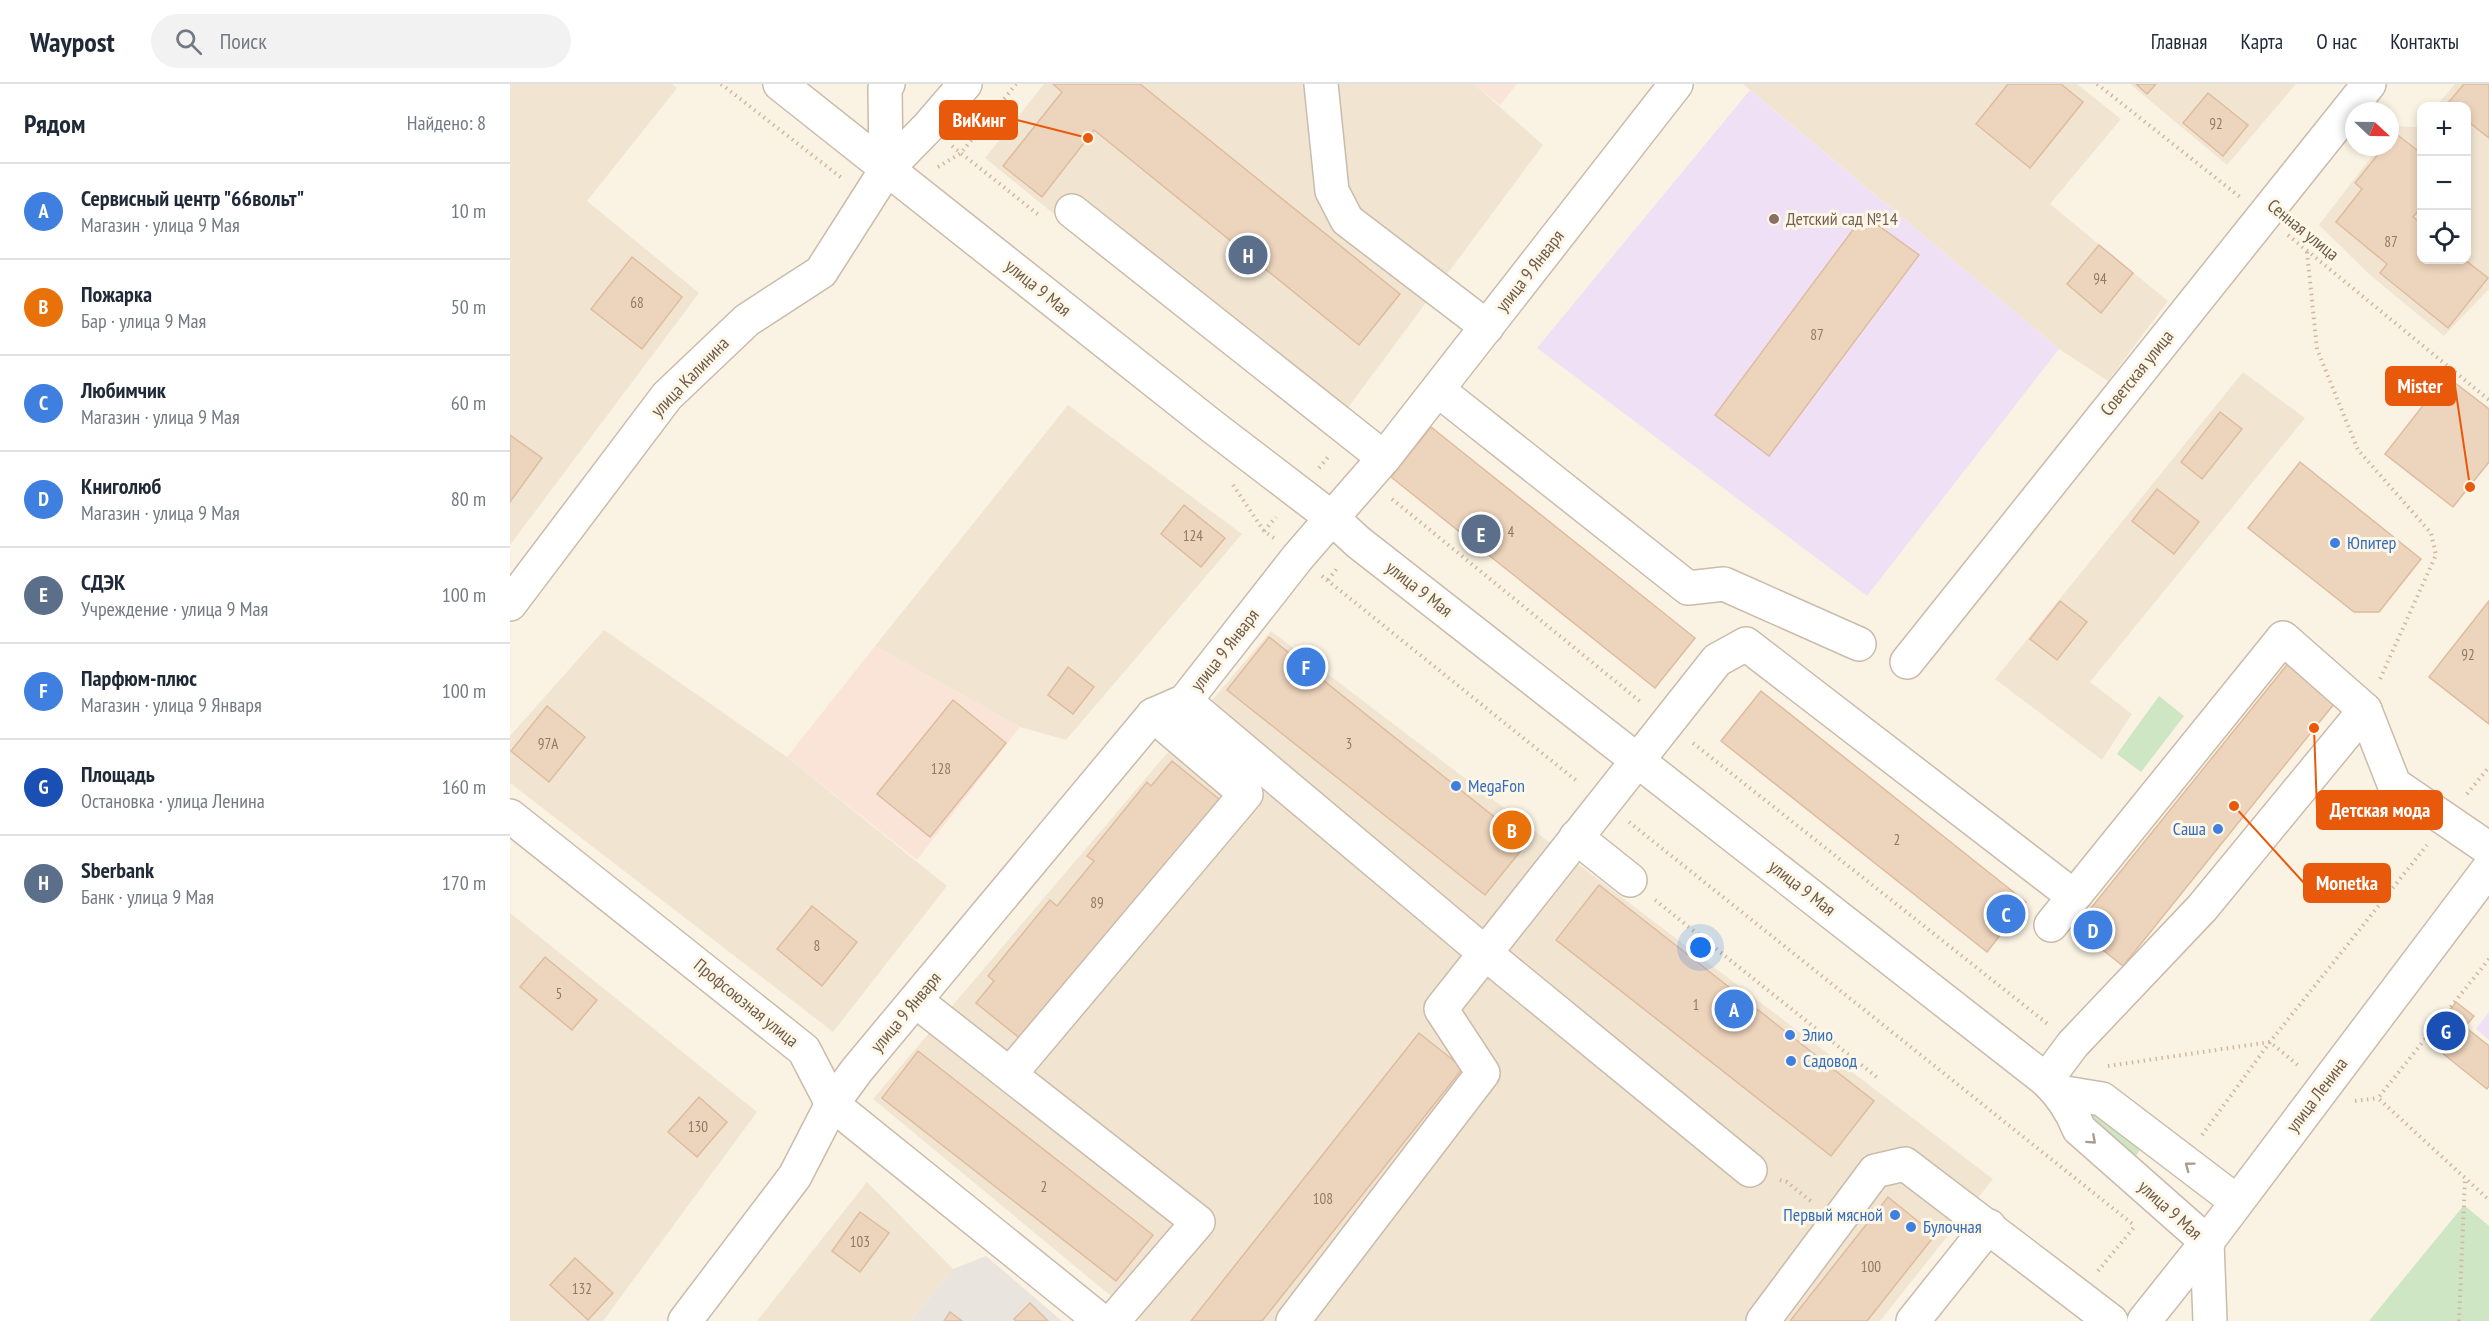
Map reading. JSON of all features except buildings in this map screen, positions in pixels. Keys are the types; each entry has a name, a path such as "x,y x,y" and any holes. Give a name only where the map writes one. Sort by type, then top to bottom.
{"street":[{"name":"улица 9 Мая","path":"780,84 1223,435 1332,518 1358,542 2052,1086 2073,1114 2079,1129 2207,1242 2210,1321"},
{"path":"886,170 885,88 888,84"},
{"name":"улица Калинина","path":"510,604 667,396 747,320 821,272 886,170 929,126 965,84"},
{"path":"1321,84 1332,191 1347,220 1487,327"},
{"name":"улица 9 Января","path":"685,1321 795,1176 832,1104 857,1070 1153,715 1185,701 1298,557 1384,458 1676,84"},
{"name":"Советская улица","path":"1907,662 2369,84"},
{"path":"1072,211 1384,458"},
{"path":"1438,390 1688,588 1724,584 1859,644"},
{"path":"2051,925 2283,638 2365,710 2394,784 2489,849"},
{"path":"1293,1321 1483,1073 1441,1009 1717,660 1746,644 2059,885"},
{"path":"1185,701 1485,953 1750,1170"},
{"path":"2052,1086 2073,1044 2202,908 2365,710"},
{"path":"1010,1074 1246,794 1153,715"},
{"name":"Профсоюзная улица","path":"510,816 804,1050 832,1104 1101,1321"},
{"path":"1576,837 1630,880"},
{"name":"улица Ленина","path":"2144,1321 2207,1242 2489,868"},
{"path":"916,1001 1198,1222 1113,1321"},
{"name":"улица 9 Мая","path":"2052,1086 2102,1100 2236,1201"},
{"path":"1763,1321 1875,1171 1905,1164 2111,1321"},
{"path":"1913,1321 1989,1226"}],"path":[{"path":"721,84 868,199"},
{"name":"Сенная улица","path":"2097,84 2263,215 2489,400"},
{"path":"2307,252 2317,349 2358,450 2431,533 2436,555 2365,710"},
{"path":"1226,476 1264,531 2135,1226"},
{"path":"2183,1161 2270,1042 2489,767"},
{"path":"1630,880 1879,1079"},
{"path":"2489,959 2378,1098 2489,1200"},
{"path":"2459,1321 2465,1179"},
{"path":"1787,1182 1816,1205"},
{"path":"2078,1295 2156,1197"}],"shaded area":[{"path":"510,84 672,84 677,88 587,201 699,293 510,545"},
{"path":"1044,84 1474,84 1543,145 1327,436 985,158"},
{"path":"1474,84 1517,84 1500,105"},
{"path":"1743,84 2077,84 2121,119 2050,204 2168,301 2108,381 2059,349"},
{"path":"2130,84 2296,84 2227,165"},
{"path":"2455,84 2489,84 2489,289 2444,336 2369,274 2319,225 2372,156 2399,156 2399,126 2417,127 2417,264 2471,264 2471,102 2439,102"},
{"name":"Детский сад №14","path":"1750,90 2059,349 1867,596 1537,348"},
{"path":"2243,372 2305,418 2090,682 2132,714 2102,760 1995,679"},
{"path":"1068,405 1242,534 1066,740 1020,727 875,646"},
{"path":"604,630 787,757 947,886 833,1032 510,783 510,736"},
{"path":"1271,631 1993,1179 1880,1321 1141,1321 873,1099"},
{"path":"875,646 1020,727 917,860 787,757"},
{"path":"510,913 757,1112 603,1321 510,1321"},
{"path":"2489,1012 2489,1040 2476,1029"},
{"path":"867,1182 953,1269 911,1321 757,1321"},
{"path":"986,1256 1062,1321 911,1321 953,1269"}],"green space":[{"path":"2159,696 2184,716 2141,772 2117,754"},
{"path":"2089,1108 2141,1148 2136,1156 2130,1155 2085,1120"},
{"path":"2464,1205 2489,1226 2489,1321 2369,1321"}],"place":[{"name":"ВиКинг","path":"1088,138"},
{"name":"Детский сад №14","path":"1774,219"},
{"name":"Sberbank","path":"1248,255"},
{"name":"Mister","path":"2470,487"},
{"name":"СДЭК","path":"1481,534"},
{"name":"Юпитер","path":"2335,543"},
{"name":"Парфюм-плюс","path":"1306,667"},
{"name":"Детская мода","path":"2314,728"},
{"name":"MegaFon","path":"1456,786"},
{"name":"Monetka","path":"2234,806"},
{"name":"Саша","path":"2218,829"},
{"name":"Пожарка","path":"1512,830"},
{"name":"Любимчик","path":"2006,914"},
{"name":"Книголюб","path":"2093,930"},
{"name":"Сервисный центр \"66вольт\"","path":"1734,1009"},
{"name":"Площадь","path":"2446,1031"},
{"name":"Элио","path":"1790,1035"},
{"name":"Садовод","path":"1791,1061"},
{"name":"Первый мясной","path":"1895,1215"},
{"name":"Булочная","path":"1911,1227"}]}
